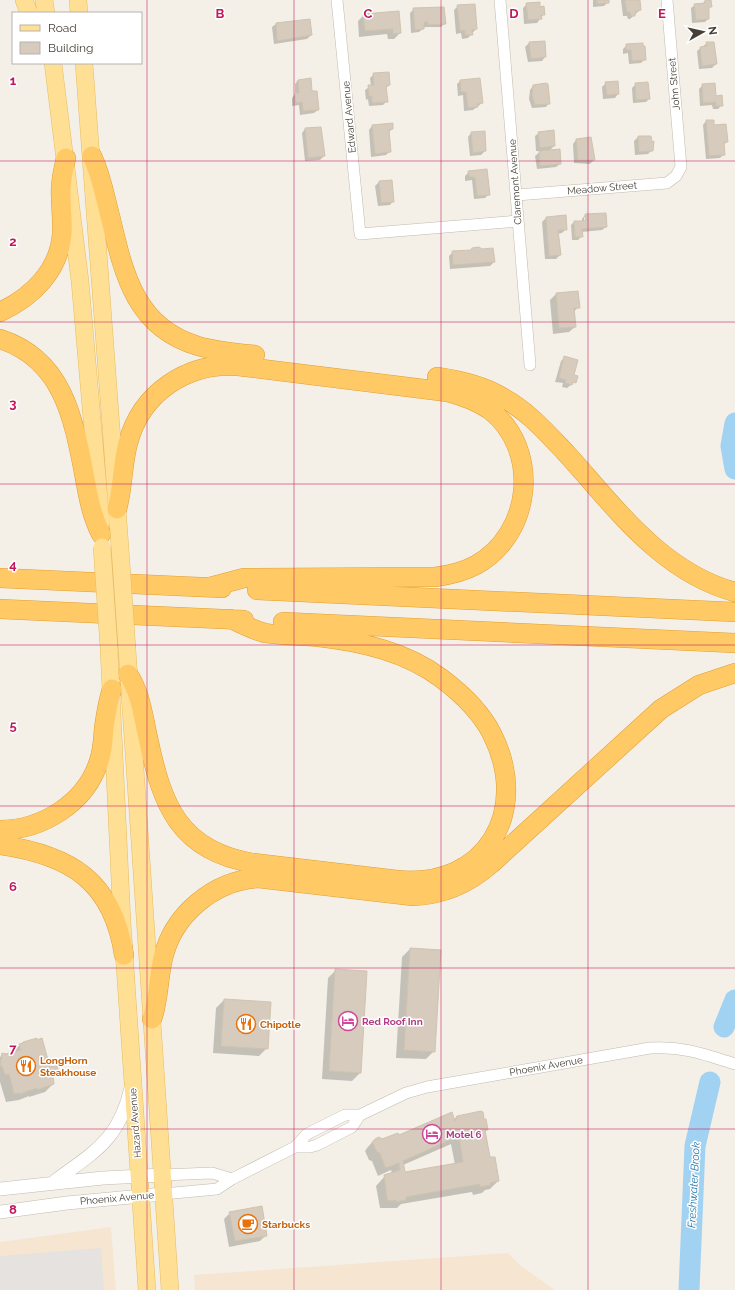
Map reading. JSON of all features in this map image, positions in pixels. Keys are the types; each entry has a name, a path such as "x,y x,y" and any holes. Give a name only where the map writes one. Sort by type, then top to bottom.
{"highway":[{"path":"92,156 101,177 117,247 130,285 146,313 167,332 187,342 212,349 440,378 468,383 490,391 513,404 537,422 642,536 663,555 699,578 735,592"},
{"path":"0,312 18,302 34,290 45,278 55,260 62,233 61,188 66,158"},
{"path":"0,339 19,346 32,354 42,364 58,385 69,411 76,437 90,508 102,541"},
{"path":"117,510 128,444 134,426 142,411 154,395 170,383 189,373 210,367 238,366 448,392 464,397 485,407 498,419 512,437 520,456 523,475 523,494 519,513 510,532 500,546 487,558 469,568 448,575 422,578 244,578 210,587"},
{"path":"0,578 735,612"},
{"path":"0,610 231,619 735,643"},
{"path":"0,621 34,611"},
{"path":"128,674 139,695 154,763 169,807 187,832 215,852 230,858 253,863 397,880 418,881 438,879 454,873 483,853 496,834 503,820 507,801 506,776 499,750 490,730 479,714 461,695 429,670 410,659 387,650 332,639 264,632 231,619"},
{"path":"152,1019 157,999 163,959 169,940 187,913 212,893 235,882 258,878 413,896 436,894 458,887 474,878 491,864 661,709 699,686 735,673"},
{"path":"0,830 29,827 46,821 65,808 82,792 99,762 106,714 112,688"},
{"path":"0,845 50,855 66,862 83,875 98,890 111,910 120,933 124,955"}],"main road":[{"path":"24,0 29,12"},
{"path":"44,0 46,12"},
{"path":"78,0 79,12"},
{"path":"86,12 87,0"},
{"path":"44,64 57,91"},
{"name":"Hazard Avenue","path":"53,64 66,158 85,324 102,541 112,688 124,955 147,1290"},
{"path":"84,64 120,548 170,1290"}],"street":[{"name":"Edward Avenue","path":"337,0 360,234 518,221"},
{"name":"Claremont Avenue","path":"500,0 530,364"},
{"name":"John Street","path":"667,0 681,167"},
{"name":"Meadow Street","path":"517,195 667,183 676,176 681,167"},
{"name":"Phoenix Avenue","path":"0,1212 140,1196 213,1190 295,1147 307,1134 345,1115 360,1115 401,1095 427,1087 650,1048 671,1047 699,1052 735,1064"},
{"path":"54,1182 92,1156 107,1141 124,1110 130,1093 132,1078"},
{"name":"Phoenix Avenue","path":"0,1189 54,1182 162,1175 212,1173 232,1179"}],"shaded area":[{"path":"111,1227 116,1290 0,1290 0,1242"},
{"path":"101,1248 104,1290 0,1290 0,1256"},
{"path":"508,1253 521,1266 555,1290 195,1290 194,1275"}],"building":[{"path":"597,0 609,0 609,3 597,4"},
{"path":"625,0 640,0 641,10 635,12 635,16 631,16 630,12 627,12"},
{"path":"705,0 711,0 712,7 709,7 709,19 696,20 694,4 705,3"},
{"path":"540,2 540,7 544,6 545,15 541,15 542,19 528,20 526,3"},
{"path":"475,4 477,29 472,30 473,35 465,35 465,30 460,31 457,5"},
{"path":"444,7 446,24 428,25 428,22 424,22 424,29 415,30 413,8"},
{"path":"399,11 401,33 393,34 393,29 365,31 363,14"},
{"path":"310,19 312,35 277,41 276,23"},
{"path":"545,41 546,57 531,59 529,42"},
{"path":"706,42 714,42 717,64 702,66 700,47 707,46"},
{"path":"643,43 643,46 645,46 646,60 632,61 631,50 626,50 626,44"},
{"path":"389,72 390,85 386,86 388,102 372,103 372,96 369,96 368,85 374,85 373,73"},
{"path":"311,78 312,91 317,91 319,110 303,111 302,102 296,103 295,93 299,93 298,80"},
{"path":"480,78 483,103 477,104 478,107 468,108 466,92 461,92 460,80"},
{"path":"618,81 619,94 607,95 605,82"},
{"path":"648,82 650,99 636,100 635,83"},
{"path":"715,83 716,96 722,95 723,106 716,106 716,102 703,103 702,84"},
{"path":"548,84 550,104 535,105 532,95 533,85"},
{"path":"706,120 714,120 714,125 726,124 728,142 724,142 725,155 709,156"},
{"path":"393,123 393,129 389,130 391,152 375,154 372,125"},
{"path":"321,127 325,156 308,158 305,128"},
{"path":"554,130 555,146 540,148 538,132"},
{"path":"485,131 486,151 473,153 471,132"},
{"path":"638,136 651,136 652,142 654,141 653,151 639,152"},
{"path":"591,137 595,160 578,160 576,139"},
{"path":"560,149 561,164 540,166 539,151"},
{"path":"487,169 490,195 477,196 475,177 469,177 468,171"},
{"path":"392,180 394,202 381,203 379,181"},
{"path":"606,213 607,227 582,229 583,237 575,237 574,221 586,221 585,214"},
{"path":"566,215 567,230 558,230 561,255 549,256 546,217"},
{"path":"479,247 482,249 493,248 495,262 453,265 452,251 471,250 472,248"},
{"path":"578,291 580,308 574,308 576,327 559,328 556,293"},
{"path":"564,356 578,360 574,375 578,376 576,383 573,382 572,385 565,383 566,380 559,378"},
{"name":"Red Roof Inn","path":"410,948 441,950 435,1052 404,1050"},
{"name":"Red Roof Inn","path":"335,969 367,971 361,1073 329,1071"},
{"name":"Chipotle","path":"224,999 271,1002 268,1049 221,1046"},
{"name":"LongHorn Steakhouse","path":"37,1038 37,1040 42,1038 50,1067 57,1065 59,1073 53,1075 54,1084 37,1090 37,1088 20,1094 14,1094 9,1074 5,1075 2,1066 0,1066 2,1053 6,1054 21,1050 19,1044"},
{"path":"481,1111 483,1112 488,1130 485,1130 490,1157 495,1157 499,1181 490,1183 491,1185 480,1187 480,1184 406,1197 406,1200 396,1202 396,1200 389,1201 387,1199 384,1175 400,1170 399,1163 386,1168 380,1153 377,1152 372,1142 379,1137 382,1139 398,1133 399,1135 452,1112 455,1121 457,1116","holes":["459,1136 463,1162 405,1172 403,1161"]},
{"name":"Starbucks","path":"262,1206 267,1236 235,1241 229,1212"}],"waterway":[{"name":"Freshwater Brook","path":"735,423 731,446 735,469"},
{"name":"Freshwater Brook","path":"724,1027 735,1000"},
{"name":"Freshwater Brook","path":"689,1290 695,1146 710,1082"}],"place":[{"name":"Red Roof Inn","path":"348,1021"},
{"name":"Chipotle","path":"246,1024"},
{"name":"LongHorn Steakhouse","path":"26,1066"},
{"name":"Motel 6","path":"432,1134"},
{"name":"Starbucks","path":"248,1224"}]}
